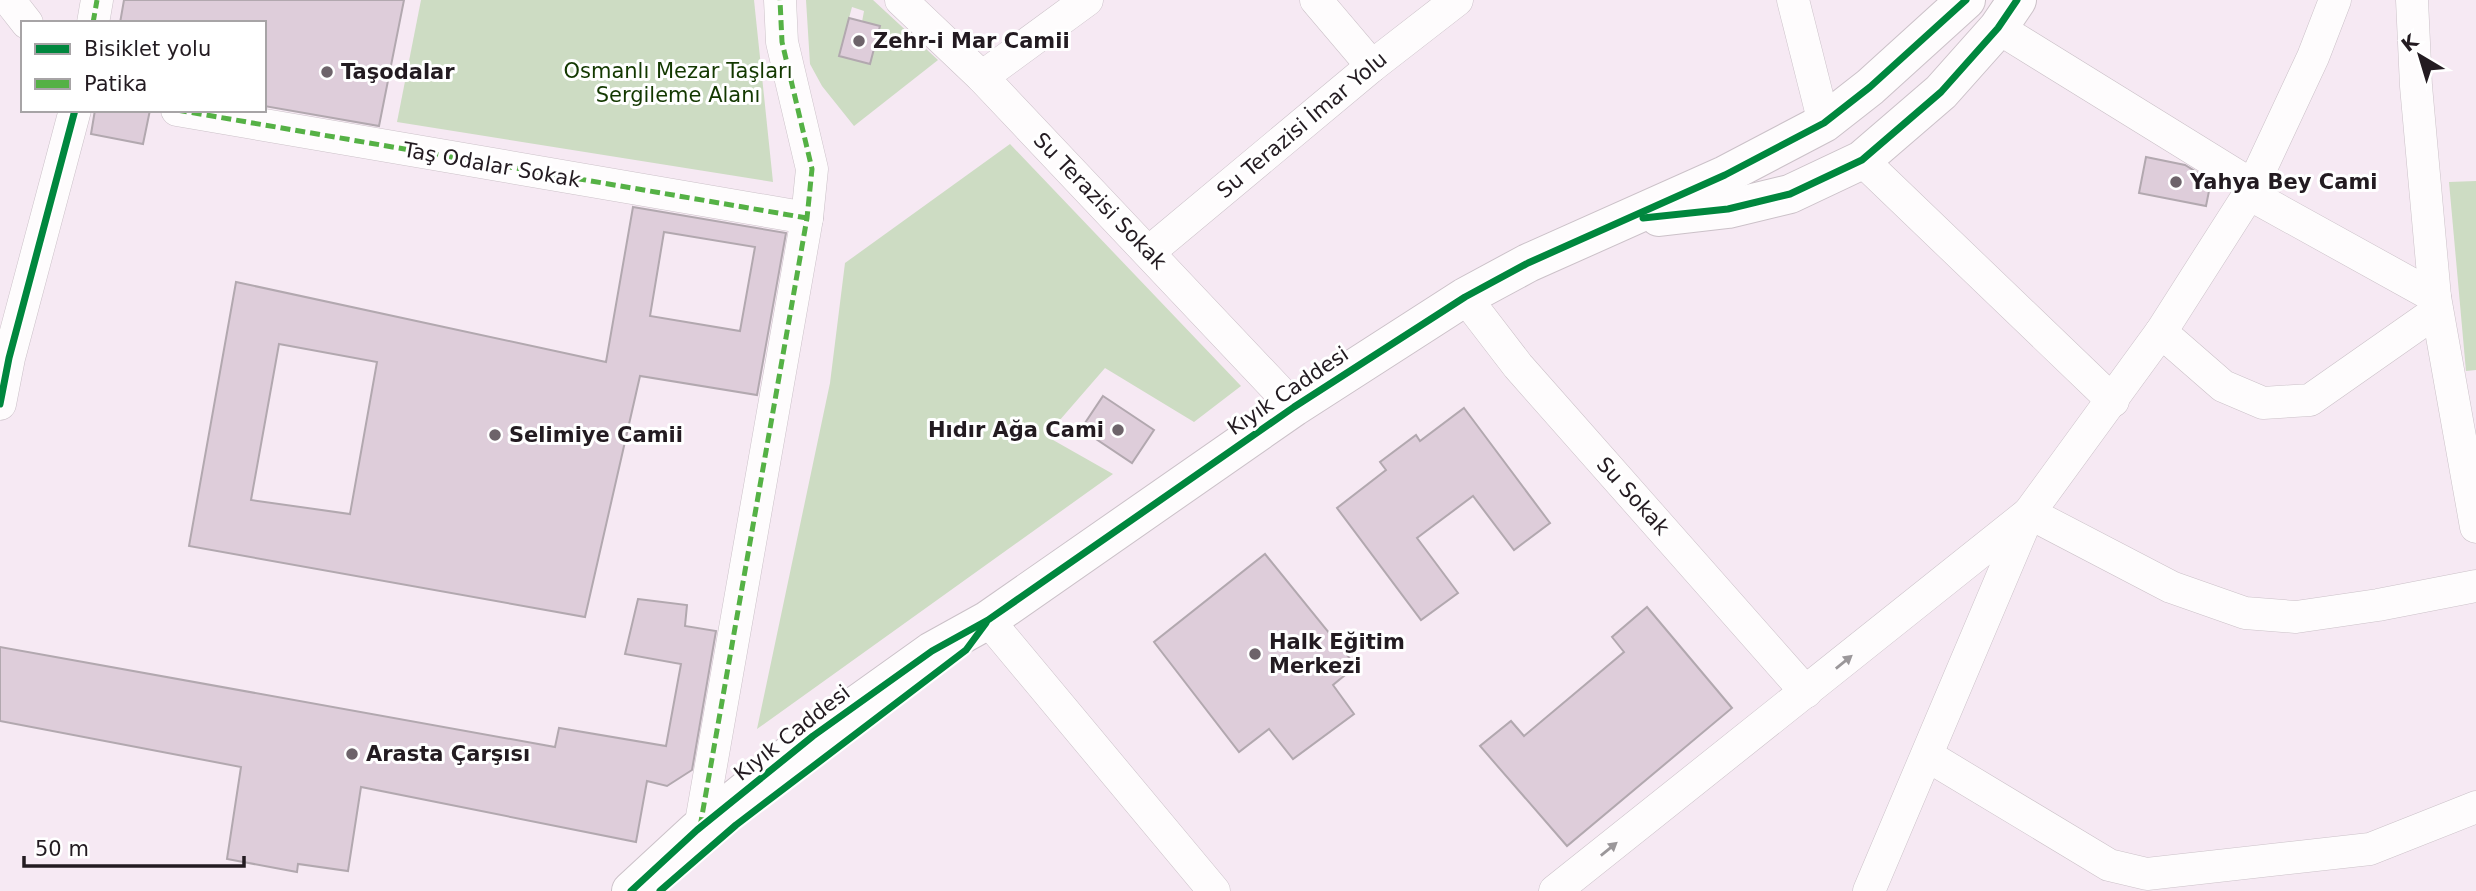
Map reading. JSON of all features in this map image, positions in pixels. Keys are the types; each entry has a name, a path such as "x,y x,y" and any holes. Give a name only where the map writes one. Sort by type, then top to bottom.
{"main road":[{"name":"Kıyık Caddesi","path":"631,891 700,828 813,736 932,651 988,620 1294,407 1465,297 1528,263 1725,175 1824,123 1870,87 1966,0"},
{"name":"Kıyık Caddesi","path":"1625,220 1728,209 1790,194 1862,160 1941,92 2008,14"},
{"name":"Kıyık Caddesi","path":"660,891 736,825 966,650 988,620"}],"street":[{"path":"9,0 25,21"},
{"path":"93,21 97,0"},
{"path":"700,828 807,218 812,169 782,42 780,0"},
{"name":"Su Terazisi Sokak","path":"901,0 982,77 1294,407"},
{"path":"982,77 1087,0"},
{"path":"1316,0 1372,66"},
{"name":"Su Terazisi İmar Yolu","path":"1149,252 1372,66 1457,0"},
{"path":"1793,0 1824,123"},
{"path":"1555,891 2029,513 2161,332 2250,189 2313,57 2336,0"},
{"path":"2412,0 2416,86 2436,304 2465,400 2476,527"},
{"path":"2008,14 2250,189 2436,304"},
{"path":"0,404 9,358 74,112"},
{"name":"Taş Odalar Sokak","path":"189,112 807,218"},
{"path":"1862,160 2113,401"},
{"name":"Su Sokak","path":"1465,297 1518,366 1807,692"},
{"path":"2161,332 2223,386 2263,403 2309,400 2436,304"},
{"path":"2029,513 2171,587 2245,613 2296,617 2476,586"},
{"path":"1869,891 2029,513"},
{"path":"988,620 1214,891"},
{"path":"1928,756 2109,865 2128,880 2147,873 2370,849 2476,807"}],"green space":[{"name":"Osmanlı Mezar Taşları Sergileme Alanı","path":"421,0 754,0 773,182 397,122"},
{"path":"806,0 873,0 938,60 854,126 822,86 810,64","holes":["852,7 864,11 862,22 869,64 839,55"]},
{"path":"1010,144 1241,386 1194,422 1105,368 1046,436 1113,474 757,729 830,383 845,263"},
{"path":"2476,181 2476,370 2466,371 2449,182"}],"building":[{"name":"Taşodalar","path":"124,0 404,0 379,126 266,106 266,21 120,21"},
{"name":"Zehr-i Mar Camii","path":"849,18 880,26 870,64 839,56"},
{"path":"95,112 150,112 143,144 91,134"},
{"name":"Yahya Bey Cami","path":"2146,157 2185,165 2211,181 2206,206 2139,193"},
{"name":"Selimiye Camii","path":"633,207 786,233 757,395 640,376 585,617 189,546 236,282 606,362","holes":["664,232 755,247 740,331 650,316","279,344 377,362 350,514 251,500"]},
{"name":"Hıdır Ağa Cami","path":"1103,396 1154,430 1132,463 1081,429"},
{"path":"1464,408 1550,523 1514,550 1473,496 1417,538 1458,593 1421,620 1337,508 1386,470 1380,462 1416,435 1420,441"},
{"name":"Halk Eğitim Merkezi","path":"1265,554 1356,666 1333,685 1354,714 1293,759 1269,729 1239,752 1154,642"},
{"name":"Arasta Çarşısı","path":"638,599 687,605 685,626 716,631 692,770 667,786 647,781 636,842 361,787 348,871 298,864 297,872 227,859 241,767 0,721 0,647 555,747 559,728 666,746 681,664 625,654"},
{"path":"1647,607 1732,708 1567,846 1480,746 1511,721 1524,736 1624,652 1612,637"}],"marked path":[{"path":"93,21 97,0"},
{"path":"700,827 807,218 812,169 782,42 780,0"},
{"path":"189,112 807,218"}],"cycle path":[{"path":"631,891 697,830 813,736 932,651 988,620 1294,407 1465,297 1528,263 1725,175 1824,123 1870,87 1966,0"},
{"path":"1643,218 1728,209 1790,194 1862,160 1941,92 1998,28 2017,0"},
{"path":"0,404 9,358 74,112"},
{"path":"660,891 736,825 966,650 986,623"}],"place":[{"name":"Zehr-i Mar Camii","path":"859,41"},
{"name":"Taşodalar","path":"327,72"},
{"name":"Yahya Bey Cami","path":"2176,182"},
{"name":"Hıdır Ağa Cami","path":"1118,430"},
{"name":"Selimiye Camii","path":"495,435"},
{"name":"Halk Eğitim Merkezi","path":"1255,654"},
{"name":"Arasta Çarşısı","path":"352,754"}]}
